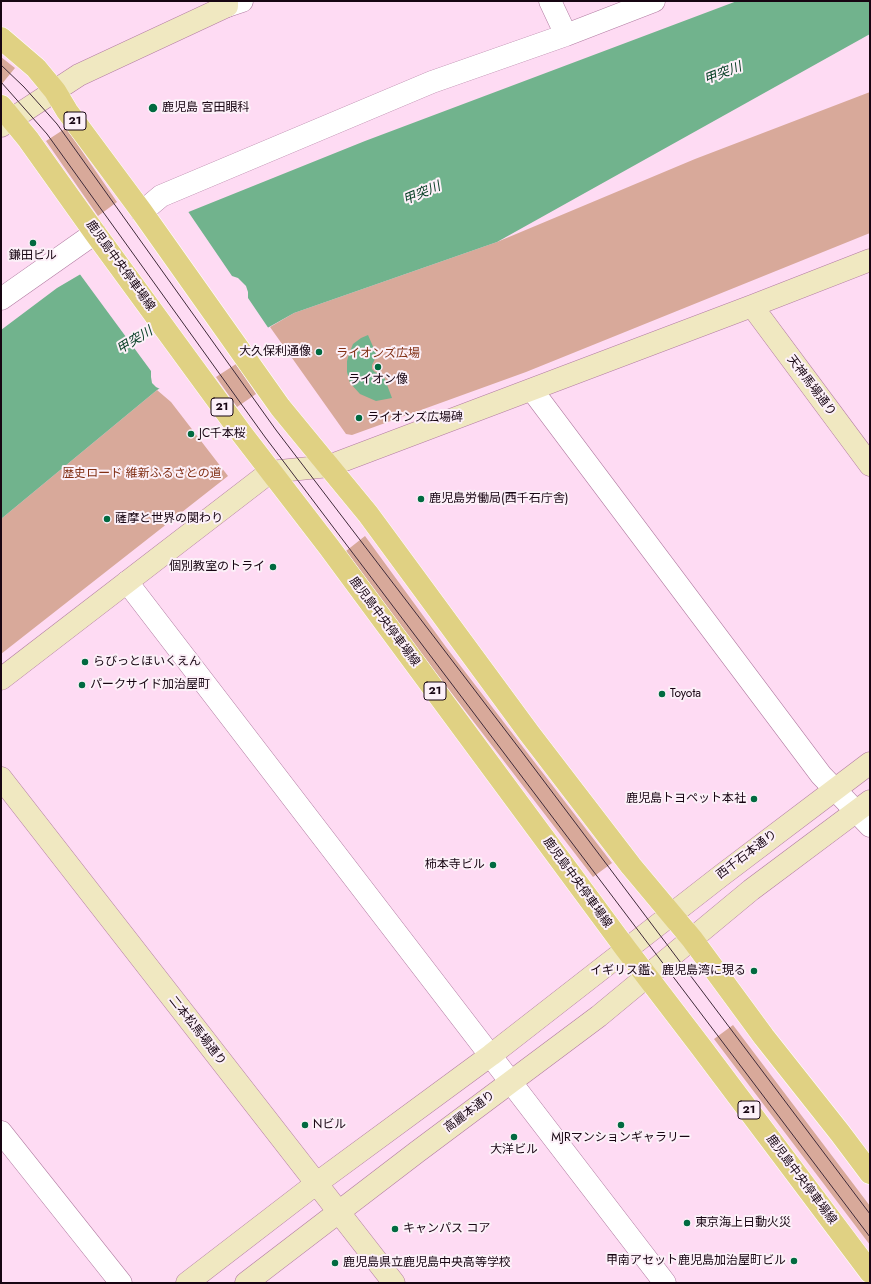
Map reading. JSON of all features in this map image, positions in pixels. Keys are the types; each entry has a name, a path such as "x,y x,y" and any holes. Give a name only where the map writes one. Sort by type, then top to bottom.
{"main road":[{"name":"21","path":"1,38 36,68 55,92 67,111 142,212 280,406 368,514 529,734 624,858 692,939 764,1037 840,1133 870,1174"},
{"name":"鹿児島中央停車場線","path":"5,117 28,139 270,472 329,547 626,949 870,1272"}],"street":[{"path":"550,1 566,35"},
{"path":"142,212 161,196 432,82 566,35 654,1"},
{"path":"5,117 55,92 80,75 232,3"},
{"path":"1,299 100,239"},
{"path":"1,679 270,472 329,466 532,390 870,260"},
{"name":"天神馬場通り","path":"752,306 870,465"},
{"path":"532,390 821,775 835,789 865,813 751,890 692,939"},
{"path":"127,582 665,1283"},
{"name":"西千石本通り","path":"626,949 870,763"},
{"name":"二本松馬場通り","path":"1,778 394,1283"},
{"name":"高麗本通り","path":"246,1283 417,1152 599,1016 692,939"},
{"path":"187,1283 491,1055 626,949"},
{"path":"1,1132 121,1283"}],"green space":[{"path":"1,57 15,68 1,85"},
{"name":"ライオンズ広場","path":"870,92 870,233 526,372 352,435 346,434 270,327 294,313 497,242 695,159"},
{"path":"66,128 117,202 98,216 46,141"},
{"path":"236,364 256,394 237,407 216,377"},
{"name":"歴史ロード 維新ふるさとの道","path":"157,390 171,402 228,476 1,654 1,519"},
{"path":"365,536 446,647 612,863 593,877 427,661 346,551"},
{"path":"733,1025 870,1206 870,1245 714,1039"}],"water":[{"name":"甲突川","path":"737,1 870,1 870,34 497,242 294,313 157,390 1,519 1,330 57,288 181,215 365,141"},
{"path":"368,335 378,358 375,359 372,369 379,374 383,374 392,398 376,401 360,394 350,383 347,372 347,361 349,354 353,344"}],"pier":[{"path":"187,210 232,276 238,278 246,286 248,298 269,329 163,389 160,389 152,383 151,371 79,273"}],"tram line":[{"path":"1,65 24,87 57,124 276,430 522,752 870,1214"},
{"path":"1,82 47,134 265,437 870,1237"}],"place":[{"name":"鹿児島 宮田眼科","path":"153,108"},
{"name":"鎌田ビル","path":"33,243"},
{"name":"大久保利通像","path":"319,352"},
{"name":"ライオン像","path":"378,367"},
{"name":"ライオンズ広場碑","path":"359,418"},
{"name":"JC千本桜","path":"191,434"},
{"name":"鹿児島労働局(西千石庁舎)","path":"421,499"},
{"name":"薩摩と世界の関わり","path":"107,519"},
{"name":"個別教室のトライ","path":"273,567"},
{"name":"らびっとほいくえん","path":"85,662"},
{"name":"パークサイド加治屋町","path":"82,685"},
{"name":"Toyota","path":"662,694"},
{"name":"鹿児島トヨペット本社","path":"754,799"},
{"name":"柿本寺ビル","path":"493,865"},
{"name":"イギリス鑑、鹿児島湾に現る","path":"754,971"},
{"name":"Nビル","path":"305,1125"},
{"name":"MJRマンションギャラリー","path":"621,1125"},
{"name":"大洋ビル","path":"514,1137"},
{"name":"東京海上日動火災","path":"687,1223"},
{"name":"キャンパス コア","path":"395,1229"},
{"name":"甲南アセット鹿児島加治屋町ビル","path":"794,1261"},
{"name":"鹿児島県立鹿児島中央高等学校","path":"335,1263"}]}
